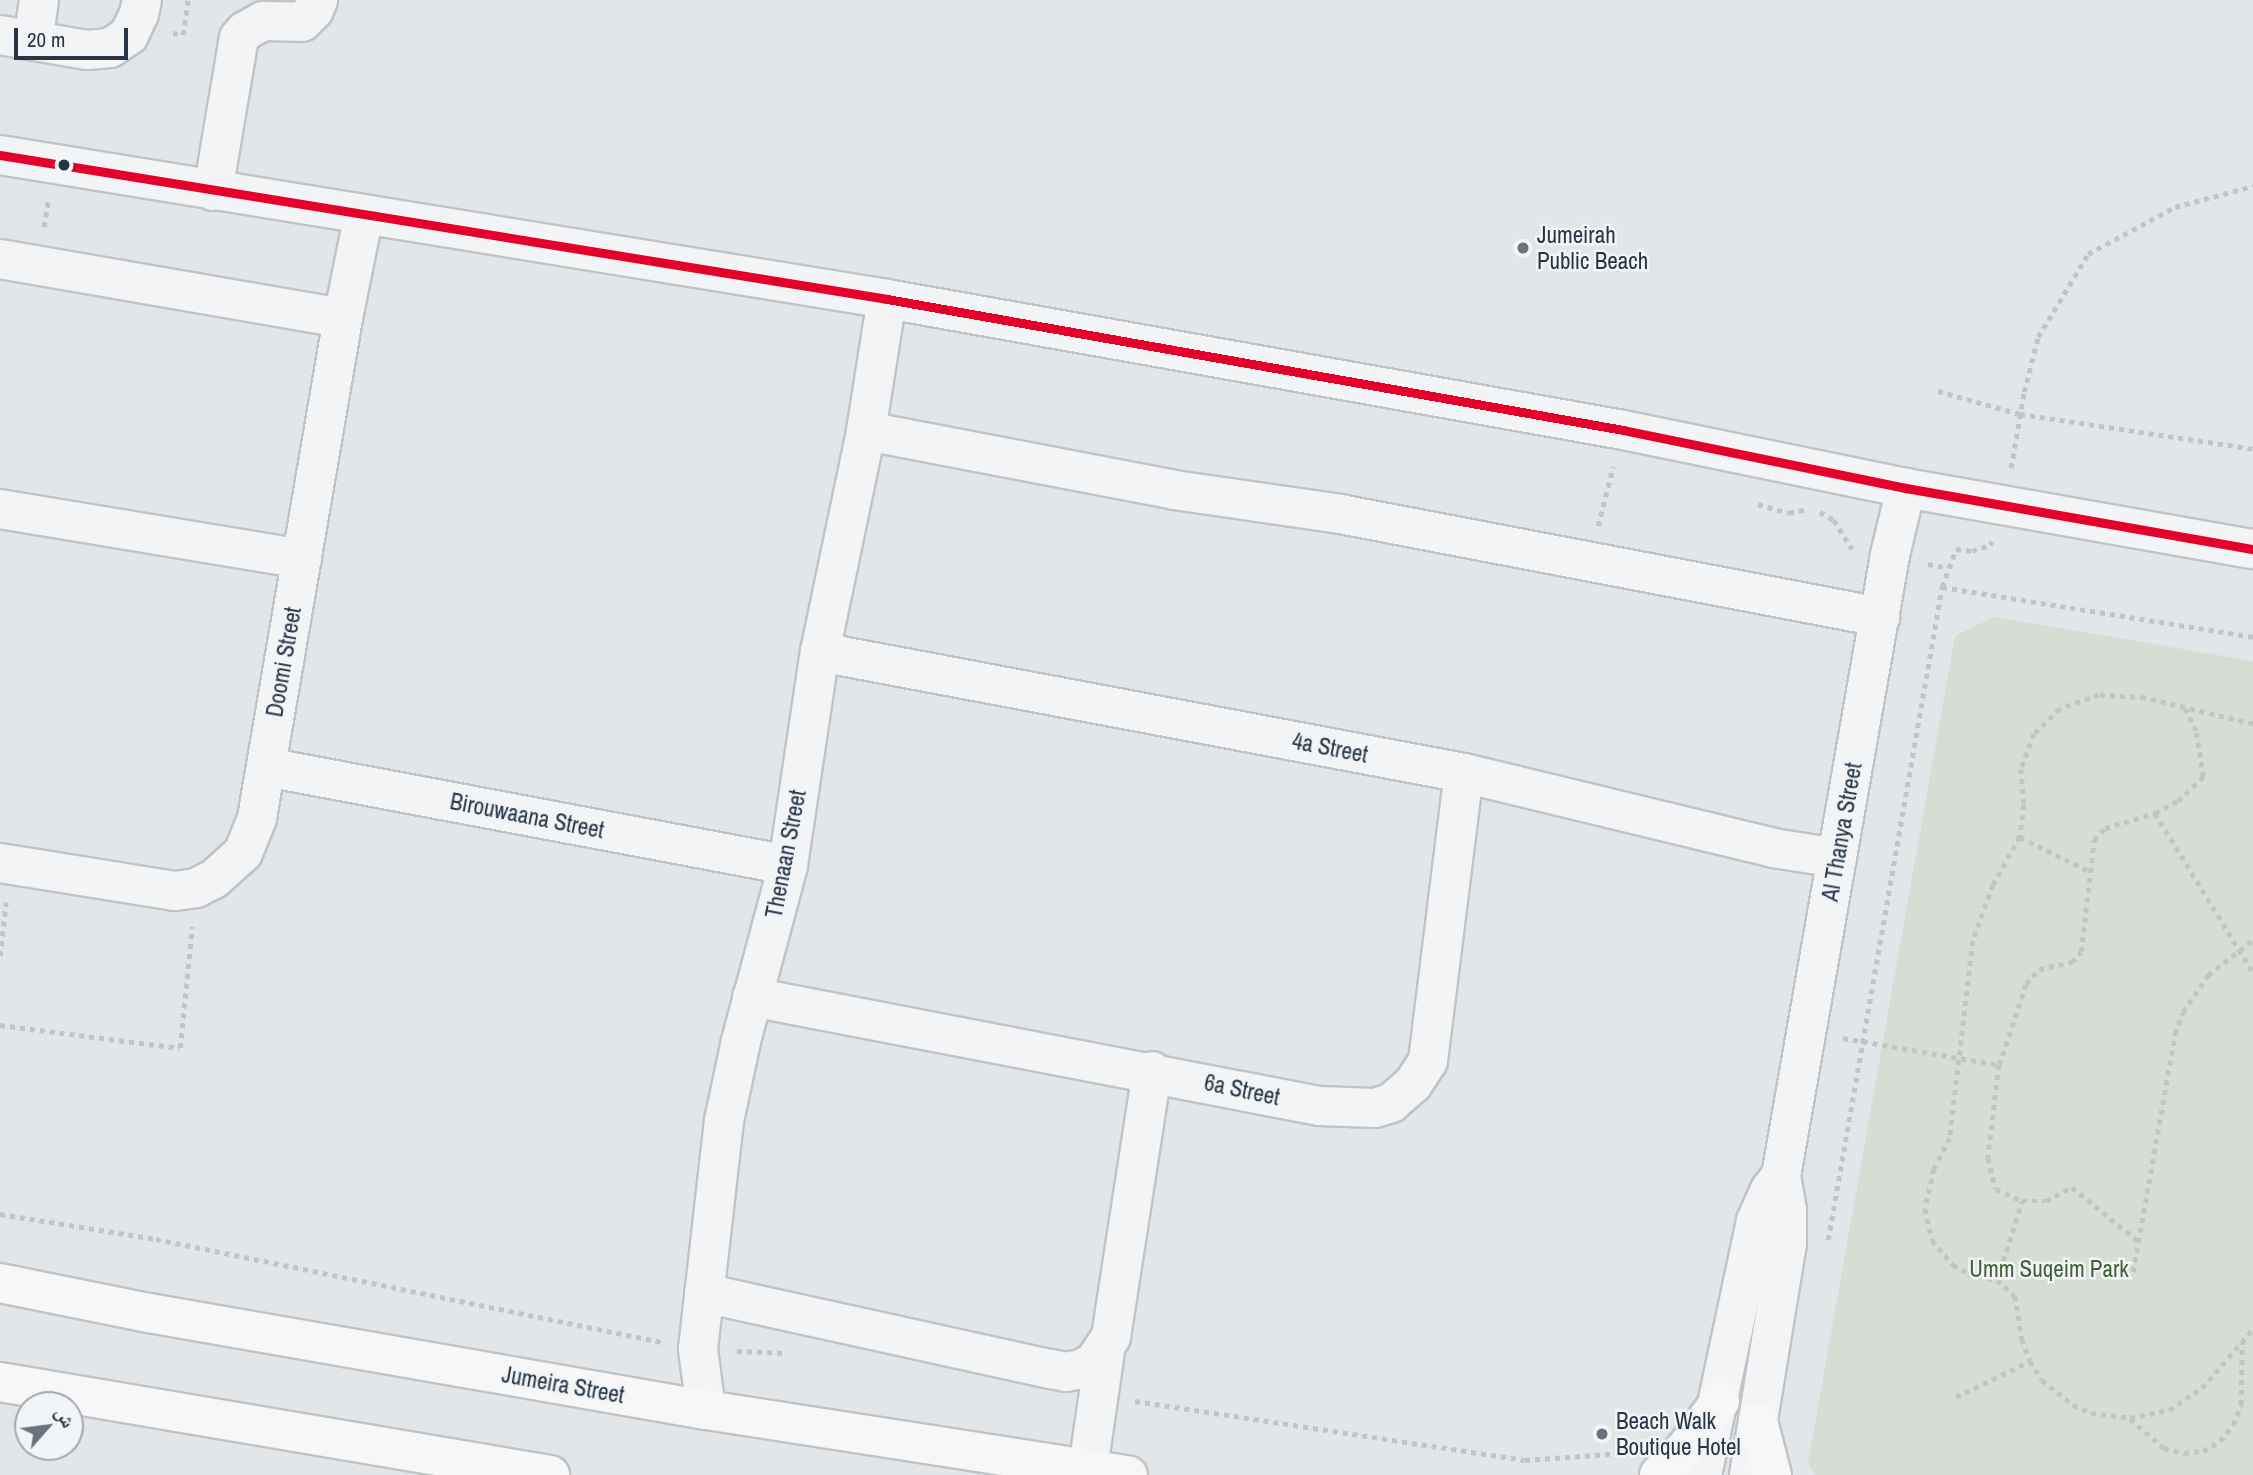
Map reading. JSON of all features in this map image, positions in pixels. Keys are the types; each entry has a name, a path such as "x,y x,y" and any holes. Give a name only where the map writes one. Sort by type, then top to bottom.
{"main road":[{"name":"Jumeira Street","path":"0,1283 149,1313 706,1410 1128,1475"},
{"path":"0,1382 550,1475"},
{"path":"1659,1475 1686,1448 1720,1401"},
{"path":"1758,1421 1772,1475"}],"street":[{"path":"39,0 17,38 87,50 110,47 129,35 142,0"},
{"path":"213,191 239,38 245,30 263,21 302,22 314,10 318,0"},
{"path":"0,155 887,299 1623,430 1906,488 2253,549"},
{"name":"Doomi Street","path":"5,864 154,891 195,888 214,879 243,853 257,818 343,318 365,214"},
{"path":"0,260 343,318"},
{"name":"Thenaan Street","path":"706,1410 698,1349 724,1121 752,997 788,865 820,652 866,430 887,299"},
{"path":"866,430 1174,490 1340,514 1880,617"},
{"name":"Al Thanya Street","path":"1749,1475 1787,1244 1787,1210 1781,1176 1880,617 1906,488"},
{"path":"0,509 302,559"},
{"name":"4a Street","path":"820,652 1464,773 1773,848 1837,858"},
{"name":"Birouwaana Street","path":"266,767 788,865"},
{"name":"6a Street","path":"752,997 1320,1105 1375,1108 1391,1103 1413,1084 1429,1061 1464,773"},
{"path":"1087,1468 1105,1351 1111,1337 1152,1071"},
{"name":"Al Thanya Street","path":"1702,1475 1720,1401 1756,1221 1761,1205 1781,1176"},
{"path":"704,1293 1066,1372 1088,1366 1105,1351"}],"path":[{"path":"37,266 55,165"},
{"path":"1827,1245 1942,587 1956,549 1972,551 1990,545 2006,505 2020,414 2038,337 2088,254 2175,208 2253,186"},
{"path":"1938,391 2020,414 2253,449"},
{"path":"1589,561 1623,430"},
{"path":"1942,587 2253,637"},
{"path":"2253,724 2123,695 2099,695 2078,701 2053,714 2034,734 2021,769 2024,805 2020,837 1993,885 1973,941 1951,1138 1927,1188 1927,1225 1932,1240 1953,1265 1968,1273 1997,1280 2008,1286 2019,1306 2022,1339 2030,1361 2042,1380 2073,1405 2110,1418 2149,1416 2186,1400 2202,1388 2253,1329"},
{"path":"2138,1241 2072,1187 2046,1201 2022,1201 1996,1189 1988,1158 2000,1065 2026,984 2039,969 2072,962 2081,952 2094,841 2105,828 2155,813 2178,801 2203,777 2196,731 2184,707"},
{"path":"2155,813 2253,972"},
{"path":"2020,837 2089,871"},
{"path":"0,956 5,864"},
{"path":"0,1025 180,1048 195,888"},
{"path":"2133,1272 2175,1034 2195,991 2238,948 2253,940"},
{"path":"1807,1031 2000,1065"},
{"path":"1997,1280 2022,1201"},
{"path":"2130,1418 2164,1448 2184,1453 2203,1451 2220,1441 2233,1425 2241,1405 2242,1341"},
{"path":"1956,1397 2030,1361"}],"green space":[{"name":"Umm Suqeim Park","path":"1994,617 2253,661 2253,1475 1815,1475 1808,1463 1955,636"}],"transit line":[{"path":"0,155 887,299 1623,430 1906,488 2253,549"}],"place":[{"name":"Jumeirah Public Beach","path":"1523,248"},
{"name":"Beach Walk Boutique Hotel","path":"1602,1434"}]}
